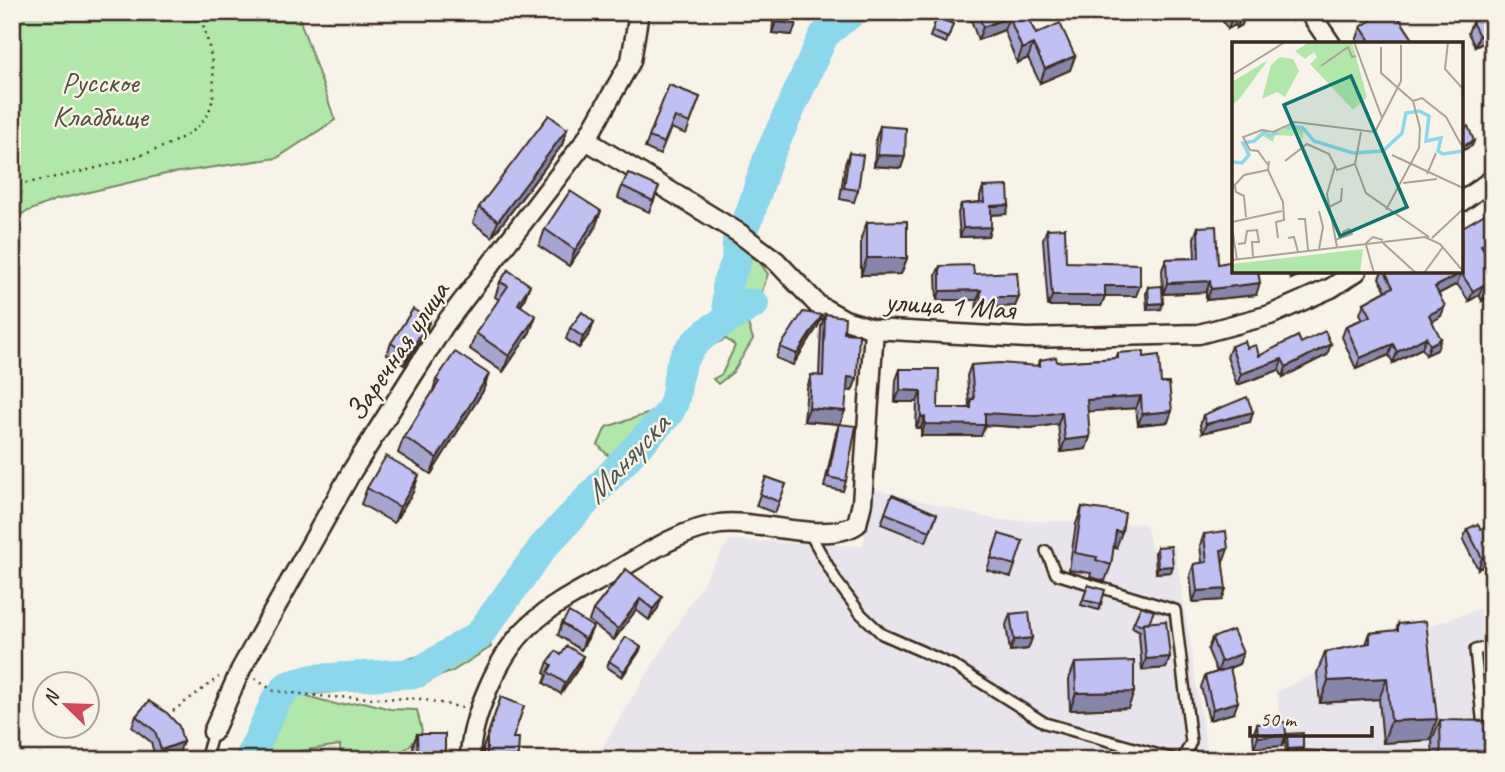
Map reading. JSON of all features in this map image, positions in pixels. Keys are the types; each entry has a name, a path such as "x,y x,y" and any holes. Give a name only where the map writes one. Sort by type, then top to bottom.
{"street":[{"name":"Заречная улица","path":"213,732 241,669 352,471 445,324 586,140 631,61 639,12"},
{"path":"1309,12 1330,42"},
{"name":"улица 1 Мая","path":"586,140 739,233 776,261 818,305 845,320 874,329 1027,338 1199,334 1270,315 1332,288 1354,273"},
{"path":"1463,201 1493,180"},
{"path":"470,760 478,710 511,648 526,627 555,606 670,539 723,524 767,524 824,532 850,528 860,517 874,329"}],"lane":[{"path":"808,530 837,582 861,614 882,634 953,665 1045,723 1180,760 1191,742 1175,610 1056,574 1046,551"},
{"path":"1493,646 1475,650 1483,727 1493,728"},
{"path":"205,760 213,732"}],"path":[{"path":"12,186 103,166 173,143 193,132 208,115 212,93 213,57 199,12"},
{"path":"173,711 230,671 241,669 274,691 329,697 421,699 478,710"}],"shaded area":[{"path":"870,488 997,520 1146,524 1152,552 1175,548 1206,746 1196,760 598,760 598,754 729,540 863,546"},
{"path":"1493,604 1493,760 1282,760 1277,691 1395,638"}],"green space":[{"name":"Русское Кладбище","path":"12,12 297,12 335,120 277,158 166,174 55,200 12,218"},
{"path":"745,255 757,259 768,274 758,303 747,321 753,339 733,372 718,384 713,379 722,374 735,346 726,339 707,347 742,314 744,301 732,306 730,291"},
{"path":"647,414 659,430 648,451 622,470 598,445 606,427"},
{"path":"487,631 491,647 451,672 415,684 303,695 339,705 364,702 390,709 417,710 422,731 395,756 377,761 340,760 340,745 300,751 300,760 244,760 264,715 300,679 334,668 369,671 455,645"}],"building":[{"path":"777,12 797,12 796,24 776,22"},
{"path":"978,12 1025,12 1036,34 1060,23 1075,56 1045,69 1033,44 1022,49 1009,17 983,27"},
{"path":"1226,12 1244,12 1245,15 1231,19"},
{"path":"1383,12 1395,12 1415,42 1371,42 1361,27"},
{"path":"1487,15 1493,29 1479,36 1472,22"},
{"path":"937,17 953,24 948,38 932,31"},
{"path":"669,85 700,97 690,123 675,117 664,143 649,137"},
{"path":"549,115 567,129 498,221 479,207"},
{"path":"880,126 906,128 905,156 878,155"},
{"path":"1468,126 1474,141 1463,146 1463,128"},
{"path":"849,153 863,155 858,190 844,188"},
{"path":"628,173 659,187 653,201 622,186"},
{"path":"1008,186 1009,205 991,206 991,227 963,228 961,204 984,202 983,187"},
{"path":"570,191 601,211 575,250 545,229"},
{"path":"1490,211 1493,215 1493,238 1481,245 1493,265 1493,287 1486,290 1483,285 1473,291 1461,273 1463,227"},
{"path":"907,221 907,258 867,258 867,222"},
{"path":"1216,226 1218,264 1232,261 1232,273 1258,273 1260,283 1211,289 1210,281 1167,283 1166,259 1199,258 1198,227"},
{"path":"1065,228 1066,262 1140,264 1140,286 1105,286 1105,296 1052,296 1047,229"},
{"path":"973,265 974,274 1017,272 1019,297 993,297 993,303 980,302 981,290 940,291 940,266"},
{"path":"508,270 530,285 518,304 536,316 509,356 476,333 508,286 500,282"},
{"path":"1386,273 1461,273 1435,287 1445,306 1429,315 1441,339 1430,345 1426,337 1397,352 1393,344 1360,358 1346,326 1371,316 1364,303 1393,287"},
{"path":"1162,286 1163,303 1149,304 1148,287"},
{"path":"413,309 430,320 408,354 391,343"},
{"path":"582,312 594,322 583,337 570,328"},
{"path":"803,312 822,315 797,354 780,347"},
{"path":"825,314 845,317 844,333 859,334 857,378 848,377 845,411 809,408 811,375 823,376"},
{"path":"1325,331 1331,344 1286,367 1282,359 1241,374 1231,346 1245,341 1247,348 1256,345 1259,356 1298,336 1301,343"},
{"path":"1144,351 1144,357 1159,355 1161,383 1169,383 1172,411 1142,414 1141,396 1087,400 1090,437 1065,440 1062,412 1036,416 985,413 985,425 925,424 925,417 921,417 921,391 900,390 900,369 939,369 938,408 971,408 971,399 974,399 971,365 999,363 1040,366 1040,360 1056,357 1057,362 1118,358 1118,353"},
{"path":"455,352 489,374 437,458 404,437"},
{"path":"1247,397 1253,412 1206,424 1203,415"},
{"path":"839,424 856,426 846,481 828,477"},
{"path":"386,456 419,475 400,507 367,488"},
{"path":"766,477 786,484 779,502 760,494"},
{"path":"892,495 937,514 930,531 885,513"},
{"path":"1082,507 1125,513 1122,532 1116,531 1111,565 1096,560 1097,557 1075,553"},
{"path":"1478,524 1481,529 1493,524 1493,553 1482,558 1467,529"},
{"path":"1226,531 1228,549 1221,550 1226,589 1197,591 1194,564 1207,562 1204,534"},
{"path":"999,534 1023,541 1015,565 991,558"},
{"path":"1171,546 1173,566 1158,567 1157,547"},
{"path":"626,569 662,597 653,609 640,599 618,629 593,610"},
{"path":"1088,585 1105,590 1101,604 1083,600"},
{"path":"1141,606 1154,611 1149,622 1142,625 1134,622"},
{"path":"569,612 593,627 585,639 562,623"},
{"path":"1029,612 1032,638 1014,640 1010,614"},
{"path":"1166,621 1170,657 1146,659 1143,623"},
{"path":"1426,621 1437,719 1391,721 1387,678 1328,681 1325,652 1370,643 1370,633 1398,630 1398,624"},
{"path":"1233,630 1243,653 1221,662 1212,638"},
{"path":"626,637 641,647 624,671 609,661"},
{"path":"567,646 583,656 565,683 548,672 552,665 548,662 556,651 561,655"},
{"path":"1134,661 1134,692 1076,693 1075,663"},
{"path":"1230,668 1238,702 1213,709 1205,676"},
{"path":"501,697 524,706 513,738 519,738 518,756 487,756 487,737"},
{"path":"149,701 167,713 179,726 183,742 161,750 155,731 136,716"},
{"path":"1440,720 1493,721 1493,760 1441,760"},
{"path":"1285,722 1286,735 1258,737 1257,724"},
{"path":"1303,733 1303,748 1288,749 1287,734"},
{"path":"417,734 445,734 445,760 418,760"},
{"path":"1296,750 1342,752 1341,760 1296,760"}],"waterway":[{"name":"Маняуска","path":"249,760 276,700 288,686 313,679 417,673 479,635 543,547 667,415 675,398 680,368 691,347 711,330 754,304 727,303 727,283 736,262 737,241 750,214 768,158 823,37 852,12"}]}
